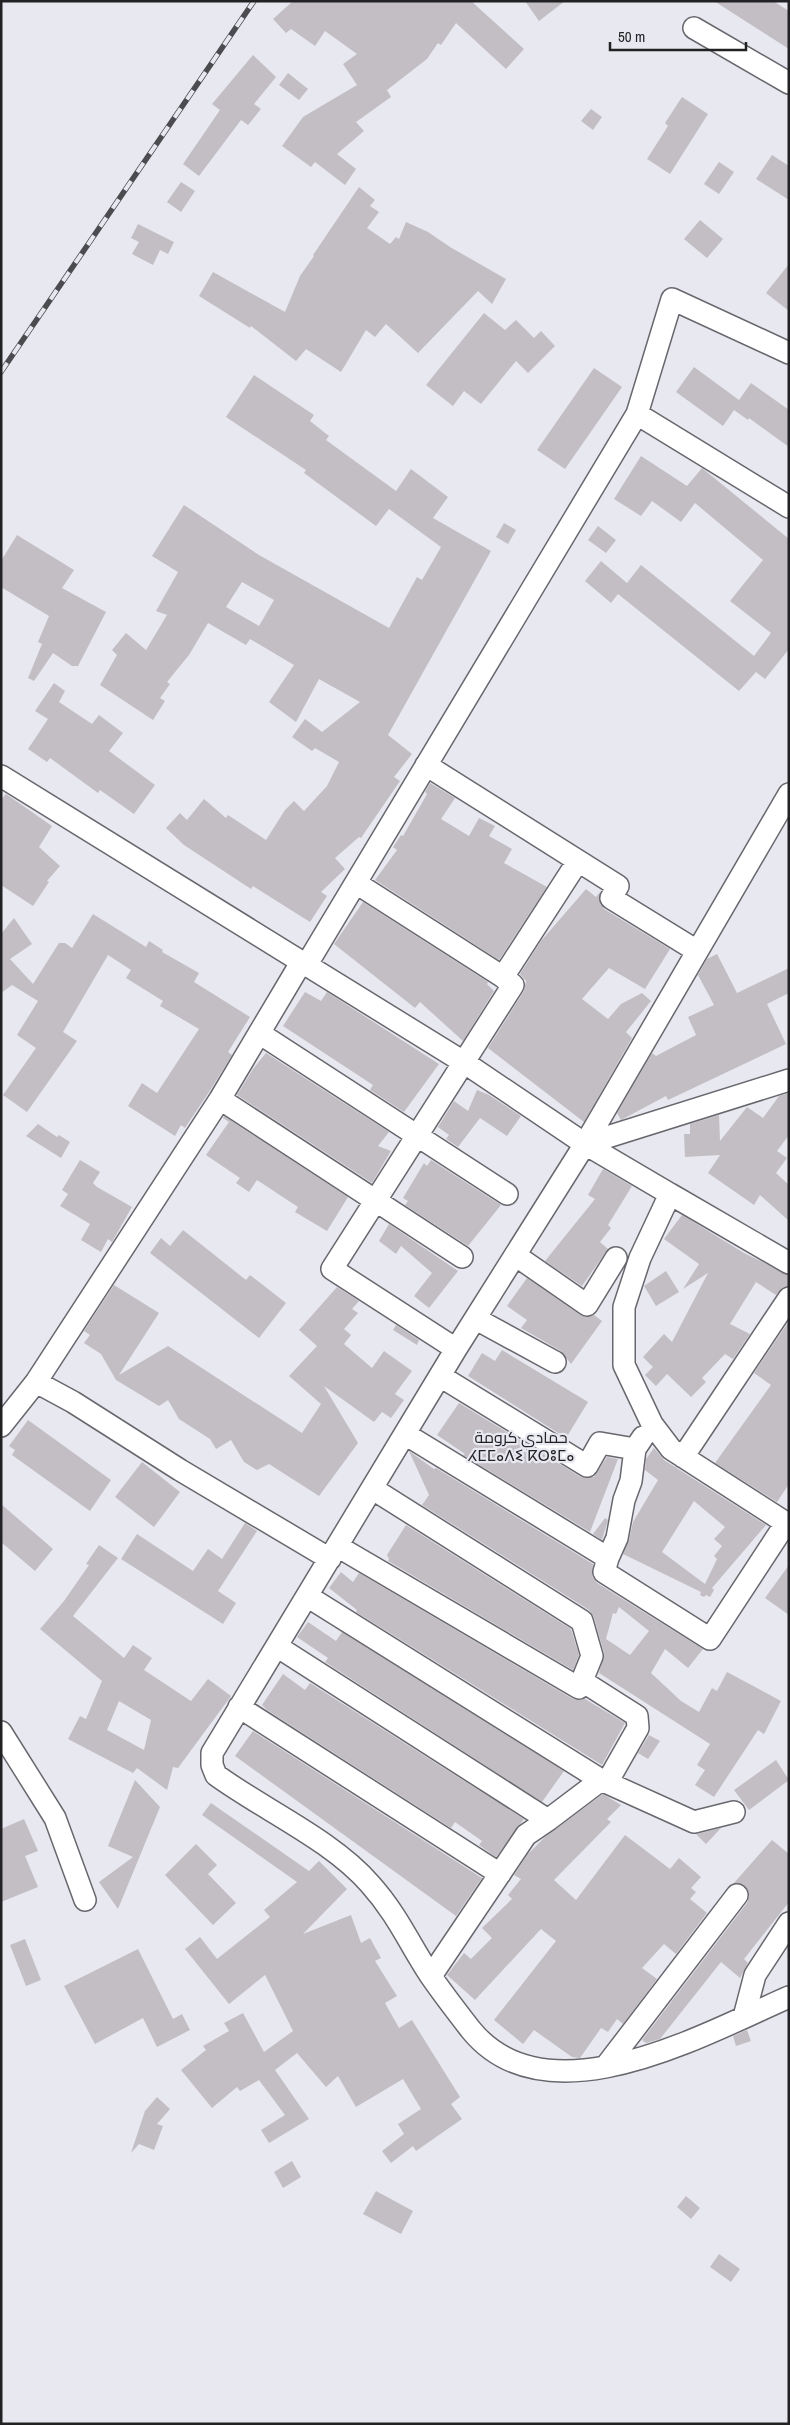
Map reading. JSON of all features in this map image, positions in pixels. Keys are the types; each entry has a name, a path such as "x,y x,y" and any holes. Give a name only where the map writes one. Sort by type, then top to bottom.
{"street":[{"path":"694,28 789,83"},
{"path":"1,1426 36,1382 220,1099 356,883 637,414 672,299 789,352"},
{"path":"637,414 789,507"},
{"path":"426,765 618,886 611,898 697,951"},
{"path":"1,776 465,1063 584,1144 789,1263"},
{"path":"789,794 584,1144 440,1376 333,1552 278,1647 212,1753 212,1766 216,1776 336,1854 369,1882 397,1917 431,1976 473,2032 496,2054 522,2066 553,2071 637,2061 695,2039 789,1997"},
{"path":"503,977 578,861"},
{"path":"356,883 513,985 332,1269 456,1350"},
{"path":"260,1033 507,1194"},
{"path":"584,1144 789,1080"},
{"path":"220,1099 462,1257"},
{"path":"652,1424 634,1449 631,1481 624,1500 618,1538 608,1558 604,1572 710,1639 786,1523 671,1449 652,1424 624,1365 624,1307 640,1258 670,1194"},
{"path":"515,1255 587,1305 616,1258"},
{"path":"683,1457 789,1298"},
{"path":"476,1319 555,1362"},
{"path":"440,1376 587,1466 600,1443 634,1449"},
{"path":"36,1382 73,1402 180,1470 579,1688 592,1656 582,1621 373,1489"},
{"path":"405,1434 608,1558"},
{"path":"308,1596 601,1780 694,1822 734,1812"},
{"path":"278,1647 548,1820"},
{"path":"431,1976 526,1836 601,1780 609,1778 638,1728 637,1716 582,1681"},
{"path":"239,1707 500,1874"},
{"path":"1,1732 55,1818 85,1900"},
{"path":"606,2066 737,1895"},
{"path":"744,2017 755,1975 789,1923"}],"building":[{"path":"293,1 471,1 524,49 506,69 456,23 441,45 438,43 427,59 387,90 391,97 356,122 364,131 337,154 356,169 345,185 315,162 311,167 282,146 303,117 357,85 343,64 357,54 325,31 315,46 291,29 286,33 273,19"},
{"path":"525,1 565,1 539,21"},
{"path":"714,1 773,1 789,11 789,49"},
{"path":"253,55 276,77 254,104 261,109 248,125 241,120 199,176 183,164 220,110 212,104"},
{"path":"288,73 308,89 299,100 279,85"},
{"path":"682,97 708,114 670,174 647,159 668,126 665,123"},
{"path":"591,109 602,117 593,130 581,121"},
{"path":"772,155 789,166 789,200 756,179"},
{"path":"719,162 734,172 719,194 704,184"},
{"path":"181,182 195,191 181,212 167,202"},
{"path":"359,187 375,200 370,206 379,212 367,228 390,244 396,237 399,239 406,222 428,232 506,279 492,304 478,291 418,353 386,324 375,337 366,330 341,372 306,349 296,361 251,326 250,328 199,296 213,272 285,312 300,276"},
{"path":"700,220 723,239 707,258 684,239"},
{"path":"138,224 174,242 168,254 160,250 153,265 132,254 139,242 131,238"},
{"path":"789,264 789,311 766,293"},
{"path":"484,313 505,330 516,320 534,338 541,331 555,346 528,373 516,361 481,404 464,391 453,406 426,385"},
{"path":"694,367 739,400 751,383 789,410 789,447 749,418 748,420 734,410 723,426 676,392"},
{"path":"594,368 622,387 565,469 537,450"},
{"path":"254,375 314,415 310,421 329,436 326,440 396,491 411,469 448,497 433,518 491,551 388,735 412,754 394,777 400,781 361,838 359,837 335,858 345,869 321,892 327,896 310,922 253,886 251,889 184,845 166,828 180,813 187,820 204,799 226,818 228,815 266,840 285,810 294,801 304,811 327,786 339,762 315,748 312,751 292,737 305,719 322,732 360,702 319,679 296,722 269,702 294,665 250,639 246,645 208,623 189,655 167,682 170,684 160,698 165,701 153,720 100,685 117,655 112,650 126,633 146,650 167,615 156,611 178,572 152,556 184,505 259,555 389,628 417,577 422,580 441,547 389,509 376,526 304,473 306,470 226,417","holes":["242,582 274,600 259,626 226,607"]},
{"path":"641,456 687,486 702,468 789,539 789,649 765,679 756,672 739,691 618,594 611,603 585,581 601,561 627,583 641,565 754,656 771,633 730,601 763,560 695,503 681,522 652,501 641,516 614,499"},
{"path":"504,523 516,530 508,544 496,537"},
{"path":"598,526 616,540 606,553 588,540"},
{"path":"17,535 74,570 62,588 106,612 78,666 72,666 53,653 34,681 28,678 42,644 38,642 49,616 1,587 1,561"},
{"path":"54,683 65,691 59,702 92,724 99,715 123,733 109,751 155,785 134,814 100,790 98,793 50,758 47,762 28,749 48,719 35,711"},
{"path":"430,783 455,798 441,819 469,836 479,818 495,826 489,836 512,849 504,863 547,887 499,960 375,880 397,850 393,847 401,835 403,836 427,794 425,792"},
{"path":"6,794 52,826 39,847 60,866 47,881 49,882 33,906 1,885 1,800"},
{"path":"586,889 596,897 600,892 600,904 604,909 670,949 645,989 609,968 582,999 608,1019 621,1004 642,993 651,1001 626,1032 632,1038 584,1122 488,1048 524,991 526,981 520,974 541,941"},
{"path":"363,902 488,982 487,984 494,991 463,1041 420,1002 415,1008 334,944"},
{"path":"93,914 146,947 149,941 163,950 162,952 199,973 194,982 250,1017 228,1052 232,1055 209,1092 185,1128 181,1125 175,1136 128,1106 142,1083 157,1093 199,1029 160,1006 163,1001 126,978 131,970 108,955 63,1032 77,1041 27,1112 3,1095 36,1048 17,1035 38,1001 12,985 1,993 1,934 14,918 32,944 10,959 33,984 59,943 65,943 72,948"},
{"path":"717,954 737,993 789,968 789,993 767,1004 786,1044 668,1100 666,1096 621,1120 617,1113 652,1053 656,1056 696,1035 688,1017 714,1005 698,975 707,959"},
{"path":"305,992 321,1001 327,992 439,1064 404,1112 370,1090 373,1085 283,1026"},
{"path":"266,1053 389,1132 378,1146 391,1151 372,1183 237,1095 253,1069"},
{"path":"477,1090 489,1095 521,1116 507,1136 480,1118 458,1147 446,1139 449,1135 438,1127 454,1101 468,1111"},
{"path":"789,1093 789,1135 777,1151 787,1158 776,1173 789,1185 789,1221 760,1195 754,1205 708,1173 720,1155 685,1157 684,1134 690,1134 690,1124 719,1115 720,1141 747,1107 763,1118 779,1096"},
{"path":"224,1116 348,1197 327,1231 295,1212 298,1207 257,1180 249,1192 236,1183 240,1178 206,1155 229,1122 223,1118"},
{"path":"38,1124 57,1137 59,1135 70,1142 61,1158 26,1136"},
{"path":"80,1160 100,1172 93,1183 97,1187 132,1207 112,1242 108,1239 101,1252 81,1240 90,1224 60,1206 68,1194 62,1190"},
{"path":"431,1160 501,1205 468,1246 405,1205 408,1201 403,1198 424,1163 427,1166"},
{"path":"603,1169 632,1186 608,1225 611,1228 600,1242 608,1249 582,1286 545,1261 595,1199 588,1195"},
{"path":"682,1215 744,1253 789,1275 789,1286 783,1287 776,1295 756,1282 730,1324 750,1334 733,1359 725,1354 702,1378 706,1382 691,1397 667,1374 656,1386 645,1375 653,1367 643,1357 664,1334 672,1342 708,1273 683,1289 699,1264 664,1239"},
{"path":"389,1224 458,1271 429,1308 414,1296 432,1273 401,1246 396,1254 379,1241"},
{"path":"183,1230 246,1280 250,1275 286,1303 259,1338 150,1253 161,1238 170,1246"},
{"path":"666,1271 679,1292 656,1306 644,1286"},
{"path":"527,1278 580,1315 587,1317 594,1315 602,1321 571,1364 561,1351 521,1328 527,1320 507,1306"},
{"path":"114,1285 159,1313 119,1375 168,1346 302,1433 321,1404 289,1376 317,1346 299,1330 337,1287 359,1301 352,1309 358,1313 344,1329 351,1335 344,1344 372,1368 384,1351 412,1371 395,1394 404,1400 391,1418 382,1412 374,1422 324,1386 358,1443 319,1496 269,1464 257,1470 244,1462 231,1440 216,1449 210,1439 179,1419 168,1400 159,1406 116,1380 101,1354 84,1343 90,1335 84,1331"},
{"path":"789,1321 789,1484 777,1502 715,1463 771,1385 754,1373"},
{"path":"396,1325 419,1340 417,1345 393,1330"},
{"path":"502,1350 588,1402 566,1438 468,1376 482,1353 495,1361"},
{"path":"459,1403 581,1477 594,1477 607,1457 618,1459 590,1532 463,1455 465,1454 437,1435"},
{"path":"28,1420 111,1480 90,1511 12,1455 15,1450 9,1446"},
{"path":"654,1448 664,1460 766,1525 712,1588 714,1590 710,1597 706,1595 704,1597 700,1595 701,1592 623,1554 629,1540 633,1522 658,1480 645,1470 646,1459","holes":["694,1501 725,1527 714,1539 722,1546 714,1556 717,1559 705,1584 662,1552"]},
{"path":"409,1451 434,1469 436,1468 593,1564 592,1576 597,1583 703,1649 688,1668 665,1649 651,1673 681,1701 699,1712 712,1688 717,1691 727,1672 781,1701 764,1734 758,1730 714,1797 695,1785 705,1770 697,1765 710,1744 599,1673 604,1653 594,1618 589,1610 422,1505 429,1495","holes":["619,1607 649,1631 630,1655 606,1639 613,1613 616,1614"]},
{"path":"142,1462 180,1492 154,1527 115,1497"},
{"path":"1,1504 53,1549 35,1571 1,1542"},
{"path":"605,1518 608,1520 602,1540 593,1534"},
{"path":"245,1523 257,1531 218,1591 236,1603 223,1624 121,1559 137,1534 193,1571 208,1549 222,1559"},
{"path":"406,1525 571,1629 579,1655 573,1670 388,1561 387,1555"},
{"path":"99,1545 118,1558 73,1616 124,1658 133,1645 152,1658 144,1670 191,1701 208,1679 231,1696 178,1768 173,1767 167,1790 137,1768 133,1773 68,1739 80,1716 86,1719 102,1681 40,1629 64,1601 89,1565 86,1564","holes":["119,1701 151,1720 144,1750 107,1730"]},
{"path":"789,1565 789,1615 765,1598"},
{"path":"341,1572 353,1582 359,1573 573,1699 585,1699 625,1723 602,1765 356,1612 357,1610 329,1588"},
{"path":"308,1622 336,1641 342,1632 564,1771 542,1802 325,1662 328,1658 297,1637"},
{"path":"283,1674 305,1690 310,1683 524,1819 496,1857 479,1845 482,1841 455,1822 451,1828 267,1710 262,1705"},
{"path":"253,1731 482,1878 456,1916 235,1756"},
{"path":"649,1735 660,1741 648,1759 638,1753"},
{"path":"776,1760 789,1780 749,1810 734,1790"},
{"path":"135,1780 160,1807 118,1909 99,1882 133,1857 108,1846"},
{"path":"603,1794 621,1805 607,1819 611,1822 554,1880 576,1900 625,1835 670,1869 679,1858 701,1877 691,1888 696,1892 690,1899 707,1913 676,1954 664,1944 642,1968 657,1979 623,2024 617,2019 608,2032 601,2028 580,2058 572,2057 534,2030 523,2044 494,2020 556,1941 541,1929 475,2000 447,1975 464,1953 471,1959 492,1938 482,1928 512,1899 508,1895 521,1879 514,1875 528,1854 545,1837"},
{"path":"211,1803 309,1871 319,1861 347,1889 303,1934 351,1915 361,1943 370,1938 381,1958 375,1961 397,1996 385,2003 399,2028 412,2020 460,2097 451,2104 462,2119 416,2151 413,2146 391,2163 382,2151 404,2134 398,2124 421,2109 403,2079 356,2107 338,2076 326,2087 297,2053 275,2070 309,2119 269,2143 261,2130 285,2115 259,2080 240,2091 237,2087 212,2108 181,2070 206,2050 203,2046 229,2031 224,2023 243,2013 264,2052 293,2031 265,1975 229,2004 185,1949 200,1937 217,1959 270,1917 264,1910 297,1882 202,1815"},
{"path":"24,1819 38,1851 25,1856 38,1887 1,1902 1,1829"},
{"path":"721,1828 706,1844 696,1834 697,1834"},
{"path":"772,1840 789,1854 789,1902 744,1959 748,1963 740,1978 721,1962 660,2039 646,2043 642,2040 747,1903 748,1890 744,1885 734,1883"},
{"path":"196,1844 217,1865 208,1874 236,1903 213,1925 165,1875"},
{"path":"25,1939 41,1980 26,1986 10,1945"},
{"path":"138,1949 173,2019 182,2014 190,2030 157,2047 143,2018 95,2044 64,1986"},
{"path":"747,2030 751,2041 736,2046 733,2036"},
{"path":"157,2097 170,2109 157,2124 163,2126 154,2150 139,2144 131,2153 145,2111"},
{"path":"292,2161 301,2177 283,2188 274,2172"},
{"path":"376,2191 413,2211 401,2234 363,2214"},
{"path":"686,2196 700,2208 691,2219 677,2207"},
{"path":"719,2254 740,2269 731,2282 710,2267"}],"railway":[{"path":"1,372 254,1"}],"district":[{"name":"حمادي كرومة ⵃⵎⵎⴰⴷⵉ ⴽⵔⵓⵎⴰ","path":"521,1446"}]}
